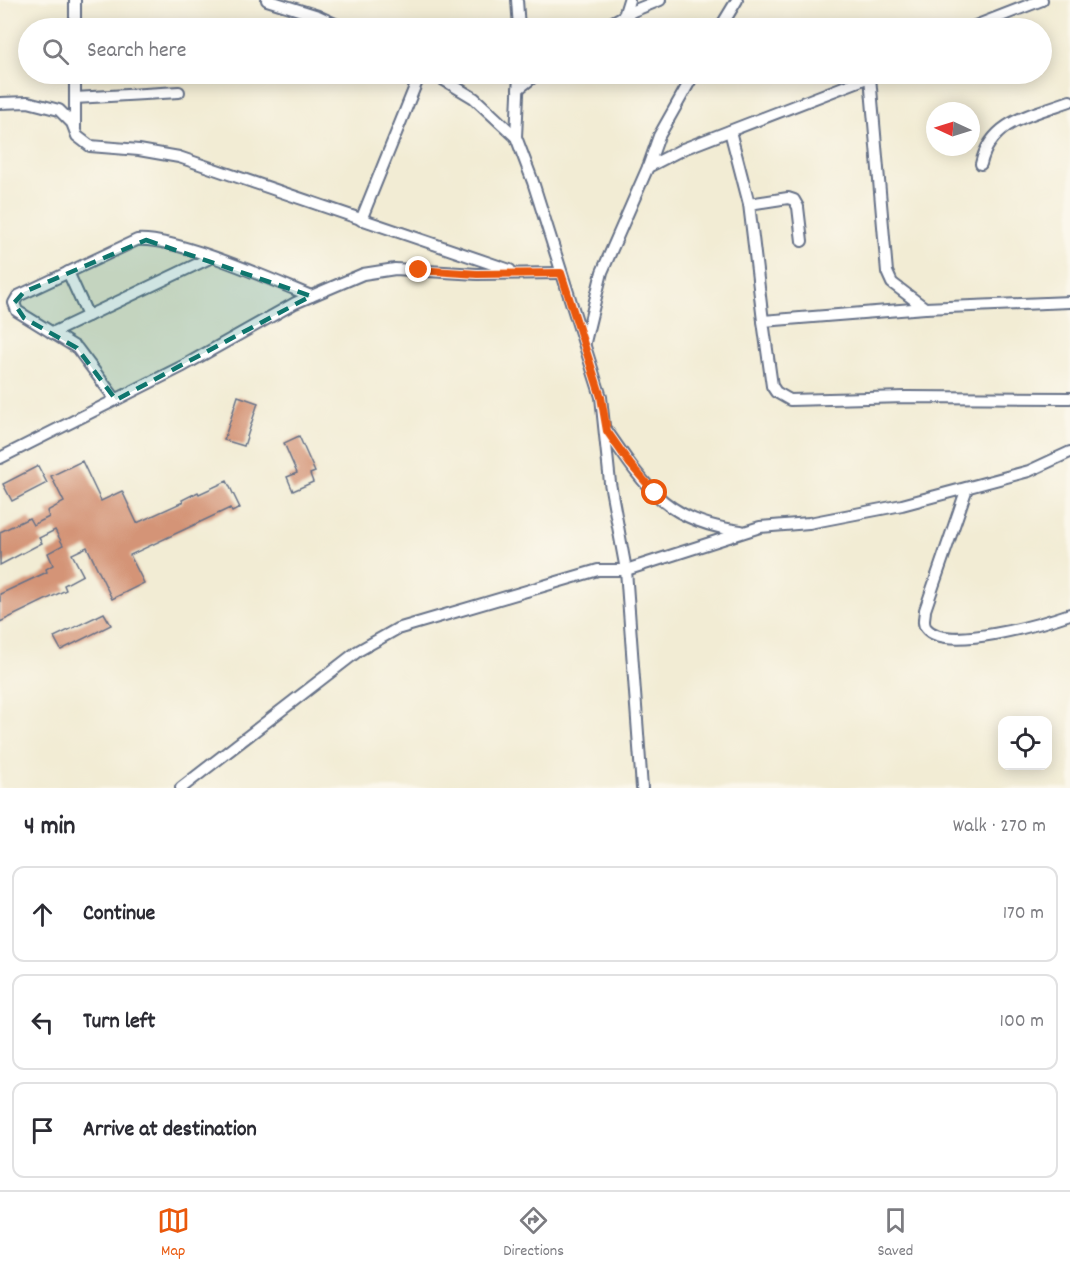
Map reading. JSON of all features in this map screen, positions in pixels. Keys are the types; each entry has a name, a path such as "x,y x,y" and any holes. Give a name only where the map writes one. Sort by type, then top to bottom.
{"street":[{"path":"75,0 75,18"},
{"path":"267,0 319,18"},
{"path":"517,0 518,18"},
{"path":"624,16 629,0"},
{"path":"620,18 660,0"},
{"path":"726,18 736,0"},
{"path":"996,18 1042,0"},
{"path":"75,84 75,131"},
{"path":"361,220 416,84"},
{"path":"451,84 474,98 516,137"},
{"path":"518,84 516,137 585,342 601,397 607,431 610,483 626,570 642,788"},
{"path":"518,89 524,84"},
{"path":"585,342 593,301 602,273 660,136 689,84"},
{"path":"648,167 683,149 850,84"},
{"path":"874,84 887,272 892,283 925,308"},
{"path":"75,98 179,92"},
{"path":"981,164 986,146 996,132 1070,100"},
{"path":"0,103 28,102 49,106 68,117 77,136 90,146 139,150 179,157 518,273"},
{"path":"730,131 749,204 772,386 776,392 790,400 906,397 1070,398"},
{"path":"749,204 782,199 794,200 798,207 802,241"},
{"path":"116,400 77,348 24,318 16,311 14,303 24,292 137,240 154,241 210,258 311,296"},
{"path":"52,333 210,258"},
{"path":"0,458 116,400 311,296 363,274 381,270 561,273"},
{"path":"68,272 88,316"},
{"path":"763,321 925,308 1070,302"},
{"path":"607,431 630,464 671,509 692,520 718,528 744,531"},
{"path":"181,788 358,651 397,629 598,570 626,570 744,531 854,515 967,488 1029,471 1070,452"},
{"path":"967,488 925,610 924,623 927,630 940,638 958,639 1000,632 1070,614"}],"highlighted area":[{"path":"146,240 311,296 116,400 77,348 24,318 14,303 24,292"}],"building":[{"path":"238,396 258,403 244,446 224,440"},
{"path":"299,436 315,472 310,474 313,482 293,491 287,477 297,473 284,443"},
{"path":"82,461 101,501 122,491 137,523 183,502 182,500 198,492 199,494 227,481 240,508 232,512 230,508 130,555 144,583 112,599 87,547 72,554 83,575 64,585 66,590 0,622 0,594 47,572 46,569 53,565 48,553 63,545 55,530 39,538 42,543 0,565 0,532 29,518 33,525 49,517 47,511 64,502 51,476"},
{"path":"38,466 47,483 12,501 3,484"},
{"path":"104,613 111,625 61,650 54,637"}],"route":[{"path":"419,270 477,274 561,273 585,342 601,397 607,431 630,464 655,493"}]}
